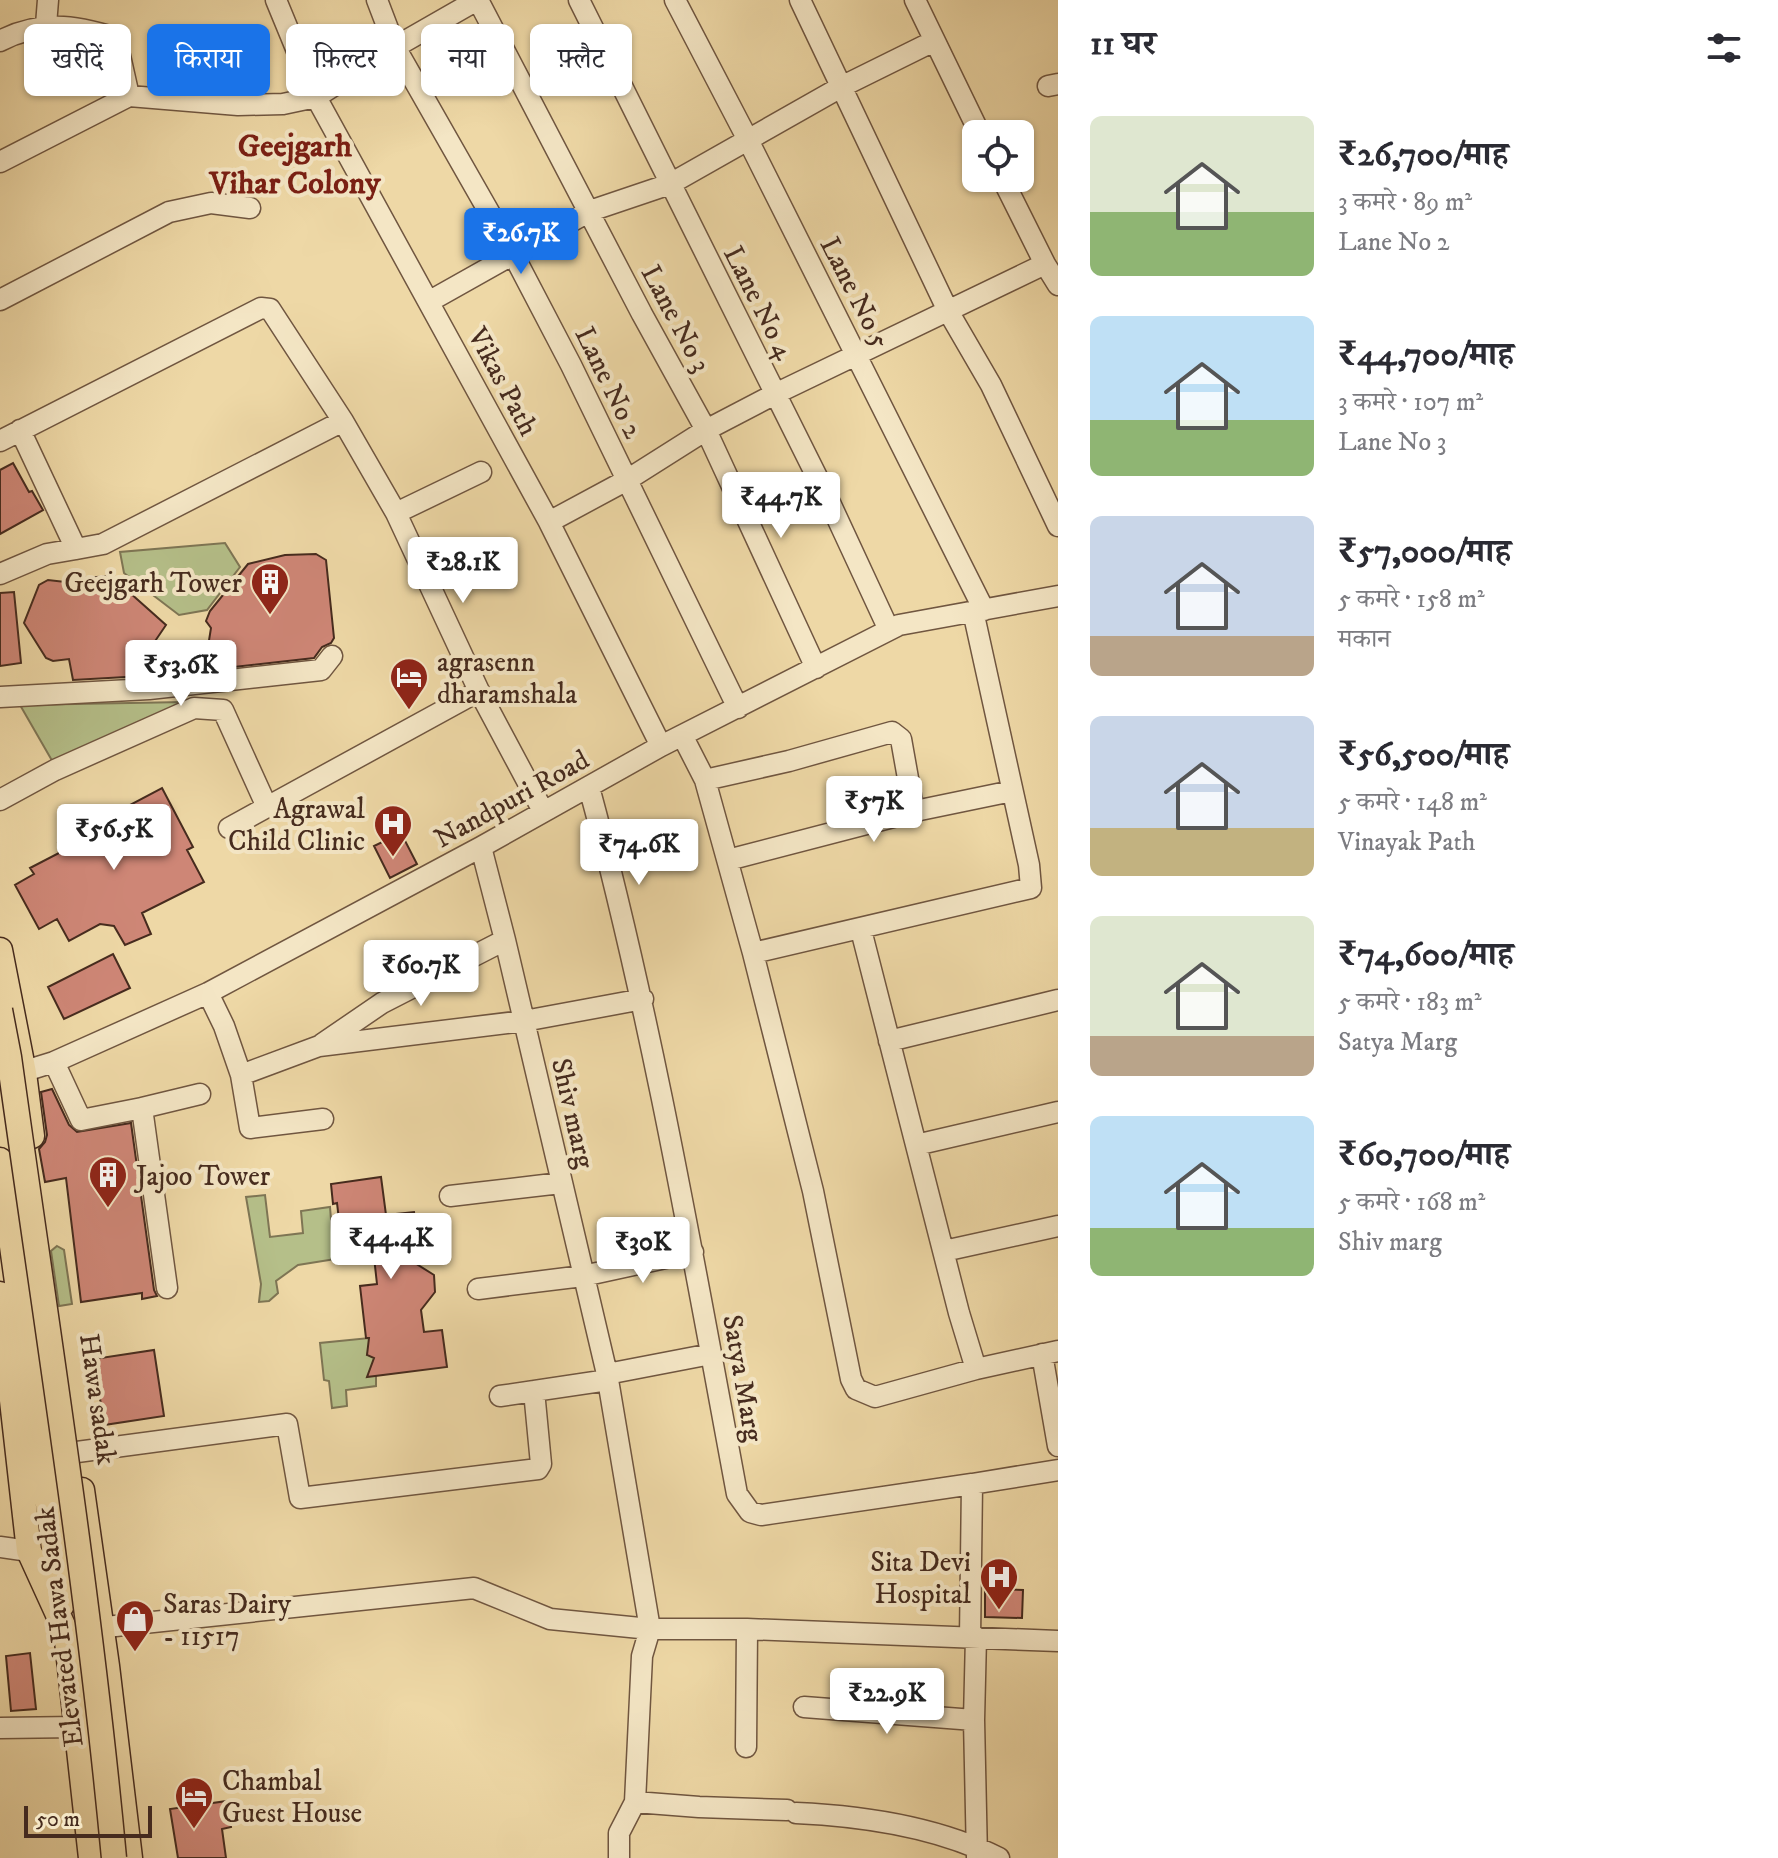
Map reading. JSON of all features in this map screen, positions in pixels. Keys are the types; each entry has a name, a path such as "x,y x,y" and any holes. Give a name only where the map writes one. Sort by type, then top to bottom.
{"main road":[{"name":"Hawa sadak","path":"0,950 12,1075 77,1452 130,1858"},
{"name":"Elevated Hawa Sadak","path":"0,1010 64,1435 114,1858"},
{"name":"Elevated Hawa Sadak","path":"0,1160 66,1632"},
{"path":"1,1302 29,1551 66,1632 91,1858"}],"street":[{"path":"46,24 48,0"},
{"name":"Vikas Path","path":"276,0 316,97 549,522 661,746"},
{"name":"Lane No 2","path":"377,0 386,24"},
{"path":"405,41 478,0"},
{"name":"Lane No 3","path":"478,0 706,430 816,668"},
{"name":"Lane No 4","path":"579,0 831,505 889,630"},
{"name":"Lane No 5","path":"675,0 855,354 978,610 1031,888 861,930"},
{"path":"800,0 948,311 991,385 1058,526"},
{"path":"915,0 973,120"},
{"path":"0,41 24,33"},
{"path":"430,301 590,211 670,184 841,87 934,41"},
{"name":"Lane No 2","path":"405,65 513,254 738,708"},
{"path":"0,162 129,96 238,105 283,104 316,97"},
{"path":"1009,192 1058,285"},
{"path":"0,300 169,212 211,203 250,208"},
{"path":"549,522 627,480 706,430 775,394 1045,264"},
{"path":"0,441 261,308 270,309 343,421 396,513 479,691 543,811"},
{"path":"0,574 47,554 103,544 343,421"},
{"path":"20,430 76,549"},
{"path":"396,513 481,472"},
{"name":"Nandpuri Road","path":"12,1075 54,1062 208,993 481,847 661,746 899,625 1058,596"},
{"path":"0,697 149,689 321,670 332,656"},
{"path":"229,828 479,691"},
{"path":"0,800 55,770 194,708 223,710 267,807"},
{"path":"705,780 789,761 892,732 901,739 914,812"},
{"path":"683,737 705,780 753,953 813,1191 851,1379 856,1389 875,1397 1050,1352 1058,1446"},
{"name":"Satya Marg","path":"589,787 643,999 737,1494 750,1512 761,1515 889,1499 972,1484"},
{"path":"728,860 914,812 1012,791"},
{"name":"Shiv marg","path":"481,847 607,1377 650,1629"},
{"path":"753,953 861,930 976,1369"},
{"path":"319,1046 382,1003 505,940"},
{"path":"208,993 224,1026 241,1075 250,1128 323,1119"},
{"path":"241,1075 319,1046 524,1021 643,999"},
{"path":"889,1041 1058,1000"},
{"path":"54,1062 81,1120 200,1094"},
{"path":"142,1108 167,1288"},
{"path":"916,1145 1058,1112"},
{"path":"450,1196 561,1183"},
{"path":"944,1251 1058,1226"},
{"path":"478,1289 583,1276 693,1252"},
{"path":"500,1396 711,1354"},
{"path":"77,1452 287,1424 300,1498 538,1469 541,1464 534,1391"},
{"path":"977,1852 972,1484 1058,1470"},
{"path":"0,1547 29,1551"},
{"path":"66,1632 474,1588 550,1619 650,1629 747,1629 1058,1641"},
{"path":"619,1858 619,1833 635,1802 642,1656 650,1629"},
{"path":"746,1747 747,1629"},
{"path":"804,1707 974,1720"},
{"path":"0,1728 77,1727"},
{"path":"635,1802 835,1815 911,1828 999,1858"}],"green space":[{"path":"225,543 240,567 207,610 179,615 124,573 120,552"},
{"path":"185,702 54,764 20,705"},
{"path":"265,1195 270,1237 303,1233 301,1211 330,1207 332,1232 341,1238 348,1257 298,1265 276,1281 278,1293 269,1301 259,1302 261,1284 246,1197"},
{"path":"57,1246 64,1250 72,1304 59,1306 51,1251"},
{"path":"369,1338 367,1355 376,1356 371,1374 376,1376 376,1386 346,1390 347,1406 332,1408 329,1381 324,1380 320,1343"}],"building":[{"path":"13,463 43,510 0,534 0,470"},
{"name":"Geejgarh Tower","path":"316,554 326,560 334,638 331,643 322,647 314,658 216,669 209,664 207,653 211,628 206,621 210,611 248,564 285,555"},
{"name":"Geejgarh Tower","path":"111,576 166,625 149,650 163,657 161,675 73,680 69,659 53,661 46,658 24,623 39,585 48,580 74,583 82,578"},
{"name":"Geejgarh Tower","path":"14,592 21,663 0,666 0,593"},
{"path":"162,788 193,847 187,850 204,882 142,913 151,934 125,945 114,926 100,924 69,941 57,919 39,929 15,885 34,874 30,868 61,852 58,843"},
{"path":"401,833 417,864 390,878 374,846"},
{"path":"113,954 130,988 64,1019 48,987"},
{"path":"52,1089 69,1125 77,1132 131,1123 157,1296 142,1299 142,1293 81,1302 66,1178 45,1182 39,1149 47,1135 41,1092"},
{"path":"381,1177 386,1215 414,1212 416,1226 426,1225 429,1250 399,1253 434,1275 435,1292 421,1310 424,1332 442,1330 447,1367 367,1377 374,1358 367,1355 369,1338 366,1338 360,1286 377,1284 374,1257 360,1259 358,1243 352,1244 349,1224 339,1220 331,1184"},
{"path":"154,1350 164,1416 104,1425 94,1359"},
{"path":"985,1589 1023,1590 1022,1618 985,1617"},
{"path":"30,1653 36,1709 11,1711 6,1656"},
{"name":"Chambal Guest House","path":"227,1801 231,1827 222,1829 226,1858 178,1858 170,1809"}],"place":[{"name":"Geejgarh Tower","path":"270,616"},
{"name":"agrasenn dharamshala","path":"409,711"},
{"name":"Agrawal Child Clinic","path":"393,858"},
{"name":"Jajoo Tower","path":"108,1209"},
{"name":"Sita Devi Hospital","path":"999,1611"},
{"name":"Saras Dairy - 11517","path":"135,1653"},
{"name":"Chambal Guest House","path":"194,1830"}],"district":[{"name":"Geejgarh Vihar Colony","path":"295,164"}]}
